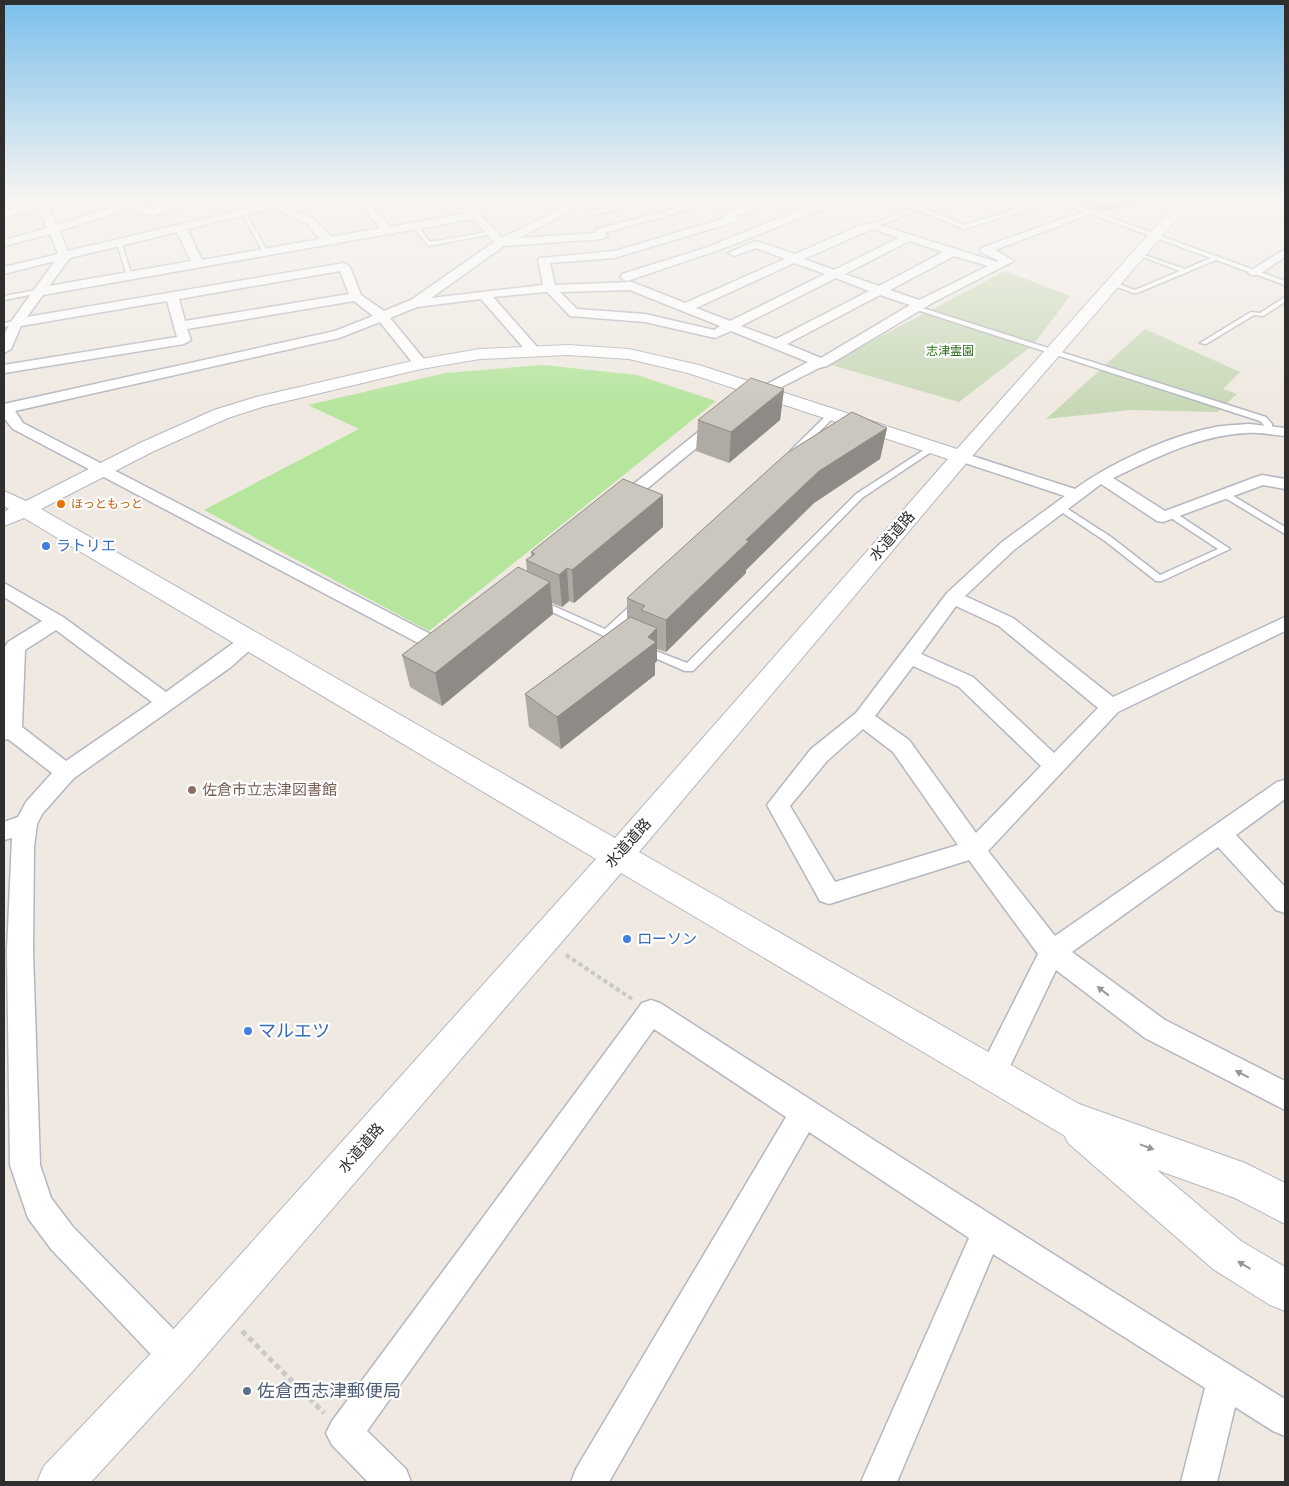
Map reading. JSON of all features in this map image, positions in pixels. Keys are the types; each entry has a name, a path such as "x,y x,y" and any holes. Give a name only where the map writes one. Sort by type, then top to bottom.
{"street":[{"path":"4,348 10,324 56,267"},
{"path":"37,292 179,267"},
{"path":"10,324 342,267"},
{"path":"344,267 356,297 382,316 421,364"},
{"path":"415,303 460,267"},
{"path":"546,267 550,288 574,313 609,312 669,321 715,334 847,267"},
{"path":"603,267 624,270 657,282"},
{"path":"622,267 686,308 822,363"},
{"path":"624,270 629,267"},
{"path":"455,637 441,648 18,426 13,422 5,409 324,339 415,303 550,288 635,267"},
{"path":"686,308 775,267"},
{"path":"816,267 919,306"},
{"path":"777,344 923,267"},
{"path":"604,515 761,391 815,364 822,363 919,306 995,267"},
{"name":"水道道路","path":"60,1482 177,1357 618,855 947,452 1053,352 1128,267"},
{"path":"1254,272 1261,267"},
{"path":"484,294 533,350"},
{"path":"4,369 184,340 172,296"},
{"path":"180,326 356,297"},
{"path":"11,509 101,470 191,426 256,403 421,364 480,354 533,350 629,354 693,369 1077,495"},
{"path":"1285,432 1268,429 1232,428 1212,432 1165,448 1101,477 1060,507 1008,546 953,597 863,718 819,755 778,805 829,894 975,849 1111,707 1285,623"},
{"path":"1101,477 1164,517 1217,495 1225,494 1262,480 1285,484"},
{"path":"11,509 250,640 572,831 618,855 1068,1119 1227,1255 1285,1290"},
{"path":"5,590 56,622 166,702"},
{"path":"953,597 1006,622 1111,707"},
{"path":"56,622 15,647 8,731 66,772"},
{"path":"177,1357 62,1238 39,1207 26,1164 12,954 22,847 15,827 66,772 224,662 250,640"},
{"path":"909,656 966,682 1054,766"},
{"path":"863,718 901,746 986,866 1052,952 1155,1029 1285,1096"},
{"path":"991,1074 1052,952 1221,835 1285,788"},
{"path":"1221,835 1285,903"},
{"path":"393,1482 344,1433 651,1012 987,1232 1285,1419"},
{"path":"589,1482 805,1112"},
{"path":"1068,1119 1246,1182 1285,1204"},
{"path":"879,1482 987,1232"},
{"path":"1199,1482 1224,1381"}],"lane":[{"path":"127,267 130,276"},
{"path":"1176,267 1186,271"},
{"path":"1113,284 1136,292 1194,267"},
{"path":"1241,267 1285,283"},
{"path":"4,298 37,292"},
{"path":"1204,342 1253,313 1261,315 1285,299"},
{"path":"919,306 1053,352 1263,419 1268,424 1268,429"},
{"path":"790,456 832,415"},
{"path":"634,645 689,668 859,496 947,452"},
{"path":"1225,494 1285,532"},
{"path":"1060,507 1108,539 1158,579 1225,549 1171,514"},
{"path":"529,598 611,636 642,600"}],"path":[{"path":"543,940 651,1012"},
{"path":"219,1309 344,1433"}],"green space":[{"name":"志津霊園","path":"1005,271 1070,296 1033,345 959,402 828,364"},
{"path":"1145,329 1240,372 1223,389 1237,394 1217,412 1130,410 1046,419"},
{"path":"543,365 637,375 716,401 429,631 204,510 359,429 308,405 445,373"}],"building":[{"path":"751,378 784,389 731,432 698,420"},
{"path":"852,412 887,428 819,471 666,620 641,610 645,606 627,598 787,453"},
{"path":"623,479 663,495 572,570 567,568 559,575 526,560 535,554 531,552"},
{"path":"518,567 550,582 435,673 402,655"},
{"path":"630,617 657,628 648,637 656,642 557,717 525,694"}],"place":[{"name":"ほっともっと","path":"61,504"},
{"name":"ラトリエ","path":"46,546"},
{"name":"佐倉市立志津図書館","path":"192,790"},
{"name":"ローソン","path":"627,939"},
{"name":"マルエツ","path":"248,1031"},
{"name":"佐倉西志津郵便局","path":"247,1391"}]}
